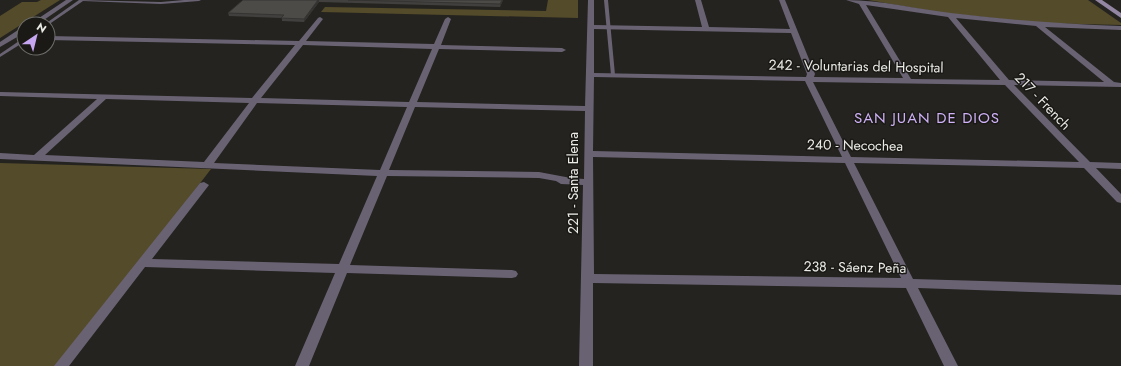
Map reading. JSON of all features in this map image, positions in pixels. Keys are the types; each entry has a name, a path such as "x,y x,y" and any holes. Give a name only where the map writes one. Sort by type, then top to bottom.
{"street":[{"path":"45,16 70,0"},
{"name":"221 - Santa Elena","path":"586,366 589,154 588,109 591,0"},
{"path":"698,0 706,28"},
{"path":"782,0 811,74 809,82 951,366"},
{"path":"849,0 951,16 1038,24 1121,28"},
{"path":"1098,0 1121,16"},
{"path":"1109,0 1121,8"},
{"path":"861,2 908,80"},
{"name":"217 - French","path":"951,16 1006,82 1121,200"},
{"path":"207,165 255,100 320,19"},
{"path":"302,366 448,19"},
{"path":"1038,24 1117,85"},
{"path":"590,27 706,28 793,31"},
{"path":"0,45 16,35"},
{"path":"12,38 16,38"},
{"path":"56,38 562,50"},
{"name":"242 - Voluntarias del Hospital","path":"590,75 1117,85"},
{"path":"0,94 588,109"},
{"path":"37,157 105,96"},
{"name":"240 - Necochea","path":"589,154 847,158 1121,166"},
{"path":"0,156 207,165 381,176 544,182 567,180 588,182"},
{"path":"61,366 144,263 204,185"},
{"path":"144,263 512,274"},
{"name":"238 - Sáenz Peña","path":"588,278 909,283 1121,290"}],"lane":[{"path":"56,18 82,0 161,3 199,0"},
{"path":"606,0 613,75"},
{"path":"0,56 16,45"}],"shaded area":[{"path":"41,0 60,0 35,16 16,16 16,28 0,38 0,16 22,2 37,2"},
{"path":"548,0 578,0 578,18 321,12 325,7 546,11"},
{"path":"868,0 1088,0 1121,23 1121,25 1039,23 937,12"},
{"path":"0,163 211,169 59,366 0,366"}],"building":[{"path":"243,0 318,0 304,19 281,18 284,15 228,13"},
{"path":"348,0 502,0 500,4"}],"district":[{"name":"SAN JUAN DE DIOS","path":"927,118"}]}
